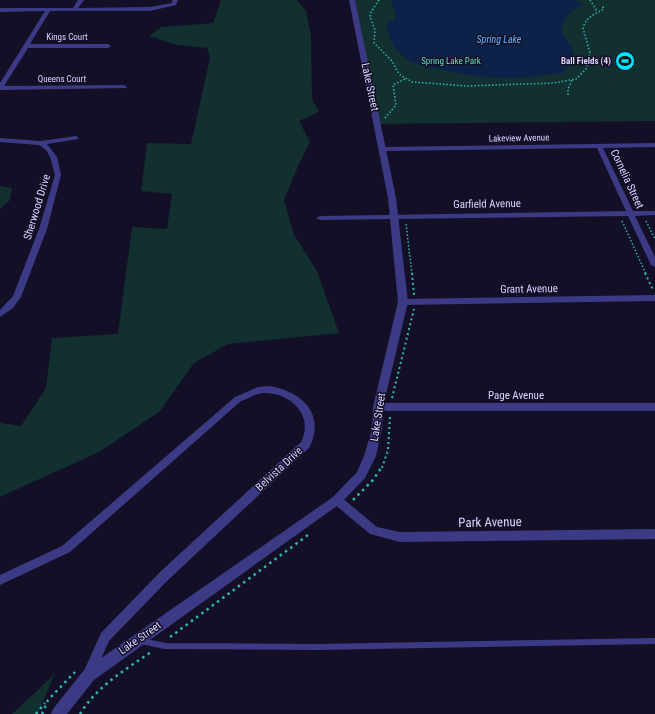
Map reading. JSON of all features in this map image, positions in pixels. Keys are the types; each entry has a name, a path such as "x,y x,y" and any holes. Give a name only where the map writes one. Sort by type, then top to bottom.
{"street":[{"path":"75,10 81,0"},
{"path":"0,10 150,9 174,4 175,0"},
{"name":"Lake Street","path":"58,714 88,674 341,503 361,475 370,456 377,429 378,408 401,313 402,302 394,216 352,0"},
{"path":"0,88 48,10"},
{"name":"Kings Court","path":"26,46 108,46"},
{"name":"Queens Court","path":"0,88 124,87"},
{"path":"0,140 40,143 76,138"},
{"name":"Sherwood Drive","path":"0,314 10,306 17,297 43,229 58,175 58,166 47,148 40,143"},
{"name":"Lakeview Avenue","path":"382,148 655,145"},
{"name":"Cornelia Street","path":"599,146 655,265"},
{"name":"Garfield Avenue","path":"320,218 655,213"},
{"name":"Grant Avenue","path":"402,302 655,298"},
{"name":"Belvista Drive","path":"0,580 66,548 238,399 261,390 281,391 298,399 309,415 310,432 305,445 163,577 105,636 88,674"},
{"name":"Page Avenue","path":"378,408 655,407"},
{"name":"Park Avenue","path":"341,503 374,531 400,537 655,534"}],"lane":[{"path":"137,640 160,645 317,647 655,641"}],"path":[{"path":"379,0 370,16 375,30 374,43 389,58 396,70 405,79 417,83 460,86 532,84 572,80 583,73 589,61 589,48 583,28 586,21 597,11 604,9 602,5"},
{"path":"590,0 597,11"},
{"path":"385,118 396,105 393,85 405,79"},
{"path":"568,95 568,89 572,80"},
{"path":"341,503 367,488 383,468 390,437 390,407 415,307 405,216"},
{"path":"646,221 655,239"},
{"path":"80,714 83,708 101,688 313,530"},
{"path":"36,714 48,700"}],"green space":[{"path":"221,0 297,0 306,11 311,36 312,99 319,112 299,121 310,142 284,200 294,235 317,271 339,333 228,344 194,363 159,412 99,452 0,497 0,423 21,426 46,388 52,338 118,334 132,227 167,229 172,194 141,191 147,143 191,144 210,58 207,48 177,45 149,36 161,27 213,23"},
{"name":"Spring Lake Park","path":"352,0 655,0 655,121 378,124"},
{"path":"0,186 12,188 10,200 0,209"},
{"path":"54,675 38,714 12,714"}],"water":[{"name":"Spring Lake","path":"391,0 577,0 578,2 585,4 570,12 562,25 562,34 572,47 573,51 570,64 563,73 494,78 466,75 420,65 404,57 396,49 392,42 386,23 394,20 396,15"}],"place":[{"name":"Ball Fields (4)","path":"625,61"}]}
